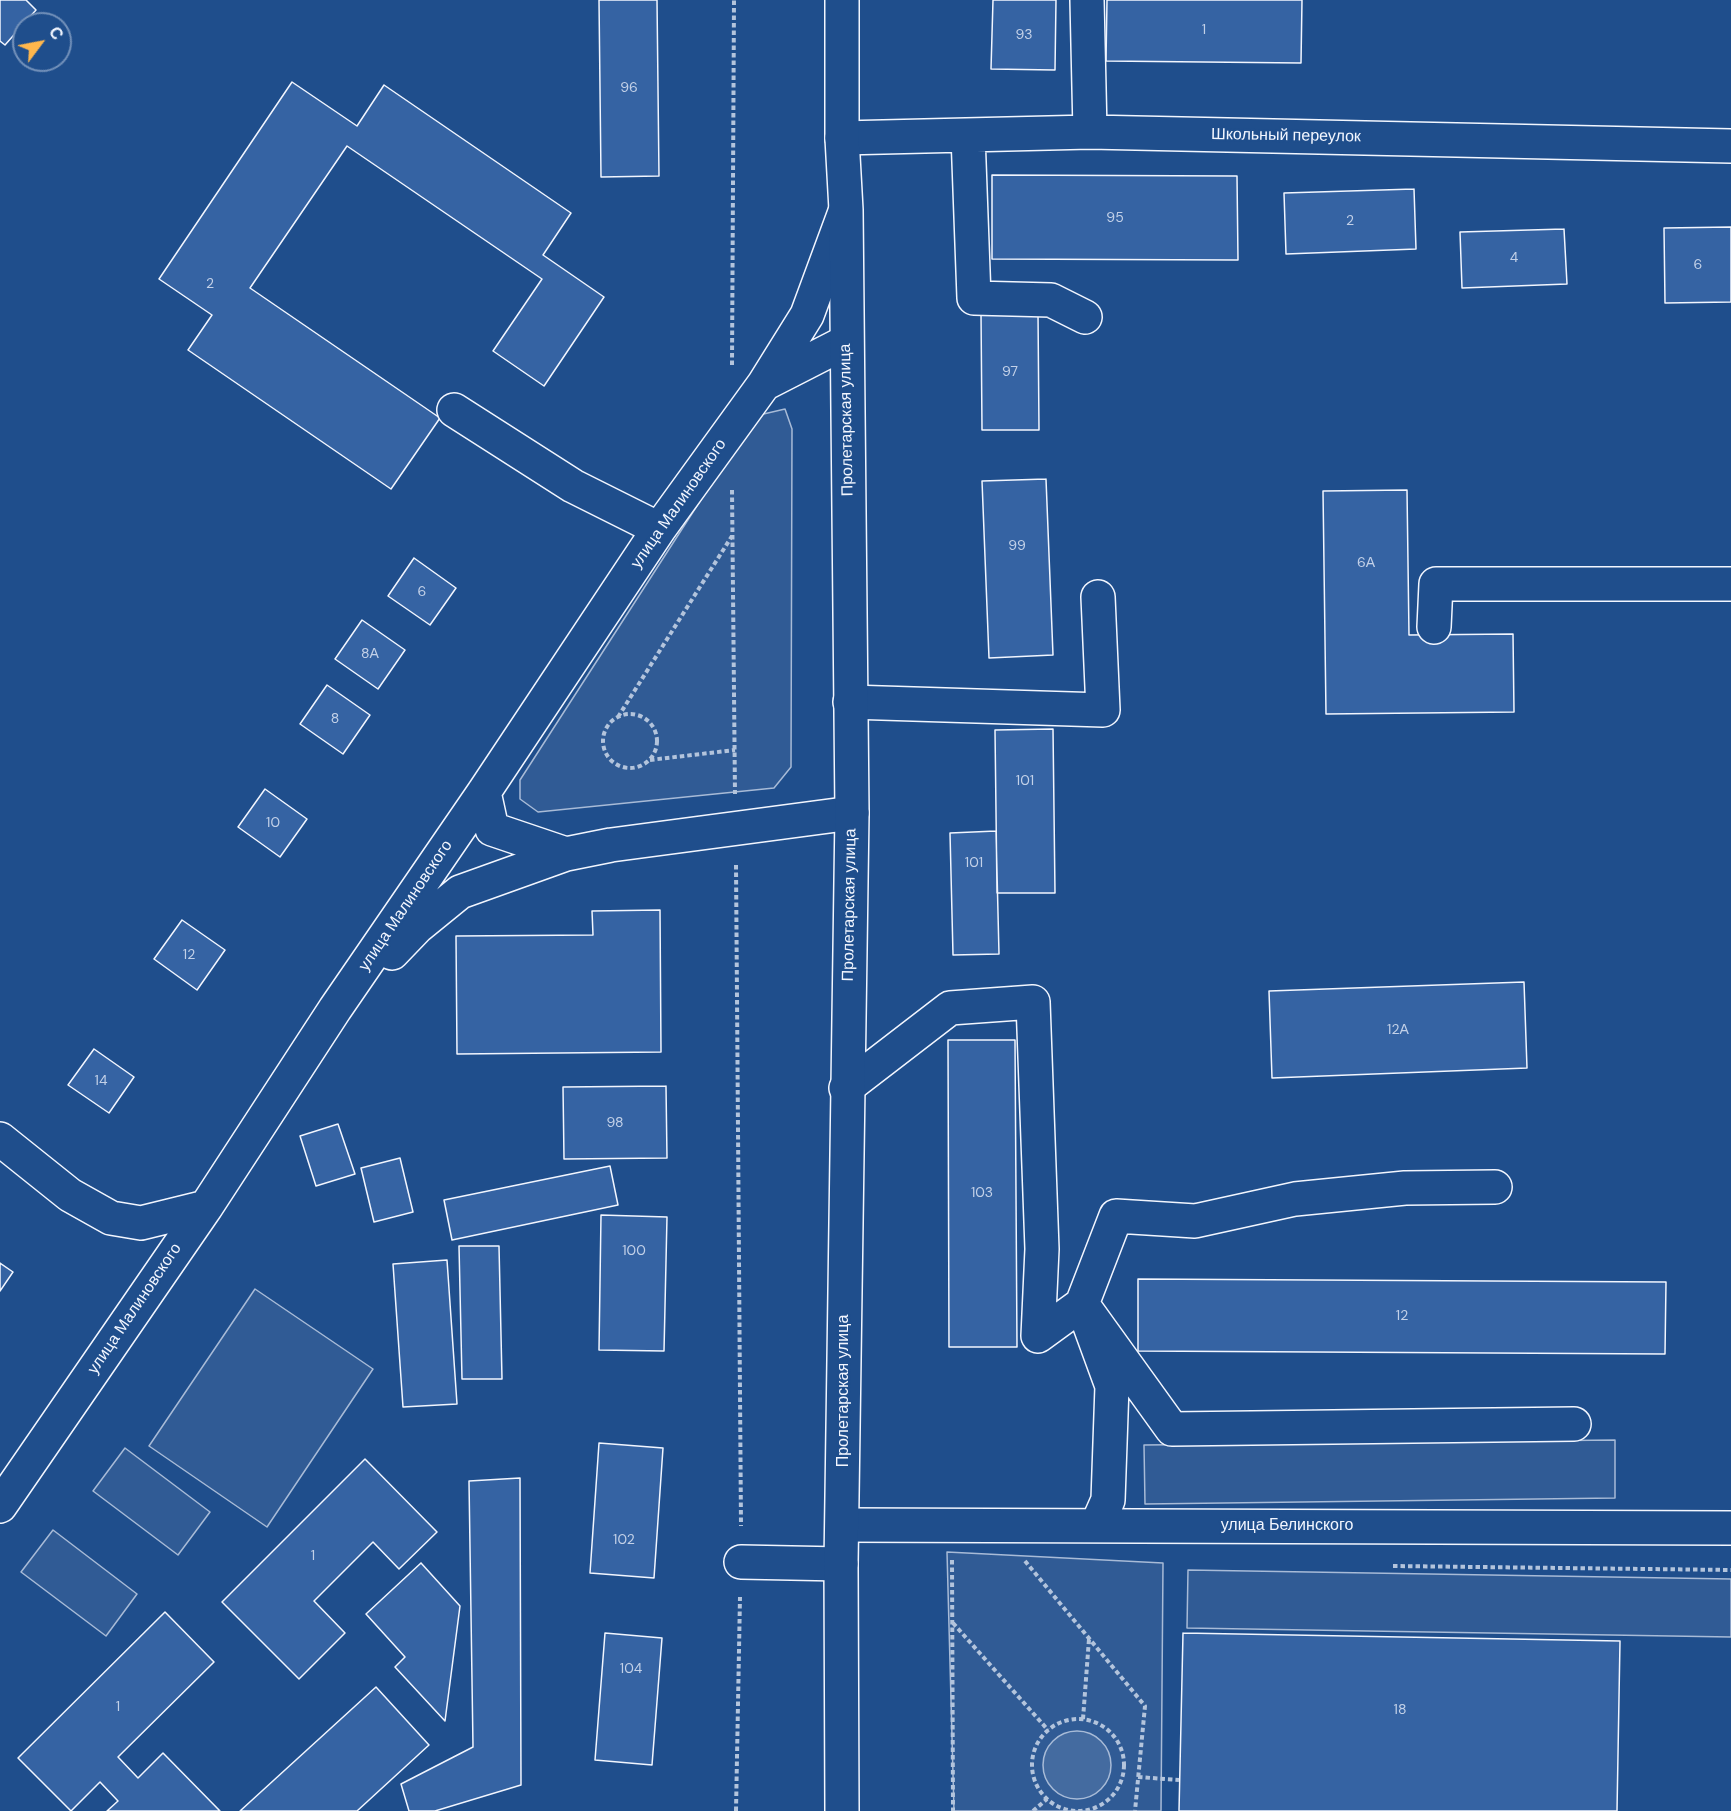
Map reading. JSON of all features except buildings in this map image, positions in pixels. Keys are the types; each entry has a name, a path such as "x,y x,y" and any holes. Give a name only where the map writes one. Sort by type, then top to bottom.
{"street":[{"name":"Пролетарская улица","path":"842,0 852,813 846,1088 841,1564 842,1811"},
{"path":"1088,0 1090,132"},
{"name":"Школьный переулок","path":"842,138 1090,132 1731,146"},
{"path":"968,135 974,297 1051,300 1085,317"},
{"path":"764,384 807,315 846,210"},
{"name":"улица Малиновского","path":"0,1506 206,1207 335,1009 484,792 659,528 764,384 846,342"},
{"path":"454,410 573,486 659,528"},
{"path":"1434,627 1436,584 1731,584"},
{"path":"850,702 1103,710 1098,597"},
{"path":"484,792 492,829 566,854"},
{"path":"335,1009 417,927 459,892 566,854 610,845 852,813"},
{"path":"846,1088 950,1008 1033,1002 1042,1249 1038,1336 1082,1304 1116,1216 1195,1221 1295,1199 1405,1188 1495,1187"},
{"path":"0,1139 70,1195 111,1218 141,1223 206,1207"},
{"path":"1082,1304 1172,1429 1574,1424"},
{"path":"1082,1304 1112,1386 1107,1500 1097,1526"},
{"name":"улица Белинского","path":"843,1525 1731,1528"},
{"path":"741,1562 841,1564"}],"path":[{"path":"732,369 734,0"},
{"path":"732,428 741,1562 736,1811"},
{"path":"618,717 639,715 655,729 656,751 641,767 629,769 618,766 609,758 603,740 610,723 618,717 733,536"},
{"path":"650,760 735,750"},
{"path":"951,1551 953,1811"},
{"path":"1024,1560 1145,1706 1135,1811"},
{"path":"952,1622 1048,1730"},
{"path":"1083,1719 1089,1639"},
{"path":"1083,1719 1098,1723 1111,1732 1120,1745 1124,1761 1123,1776 1116,1791 1106,1802 1092,1809 1076,1811 1060,1807 1047,1799 1037,1787 1032,1772 1033,1756 1038,1741 1048,1730 1058,1723 1083,1719"},
{"path":"1138,1777 1179,1780"},
{"path":"1033,1811 1047,1799"}],"shaded area":[{"path":"785,409 792,429 791,767 774,788 538,812 520,799 520,780 755,416"},
{"path":"255,1289 373,1369 267,1527 149,1446"},
{"path":"1615,1440 1615,1498 1145,1504 1144,1445"},
{"path":"125,1448 210,1512 178,1555 93,1491"},
{"path":"53,1530 137,1594 106,1636 21,1572"},
{"path":"947,1552 1163,1563 1161,1811 954,1811"},
{"path":"1188,1570 1731,1579 1731,1637 1187,1628"},
{"path":"1077,1731 1090,1734 1101,1741 1108,1752 1111,1765 1108,1778 1101,1789 1090,1796 1077,1799 1064,1796 1053,1789 1046,1778 1043,1765 1046,1752 1053,1741 1064,1734"}]}
